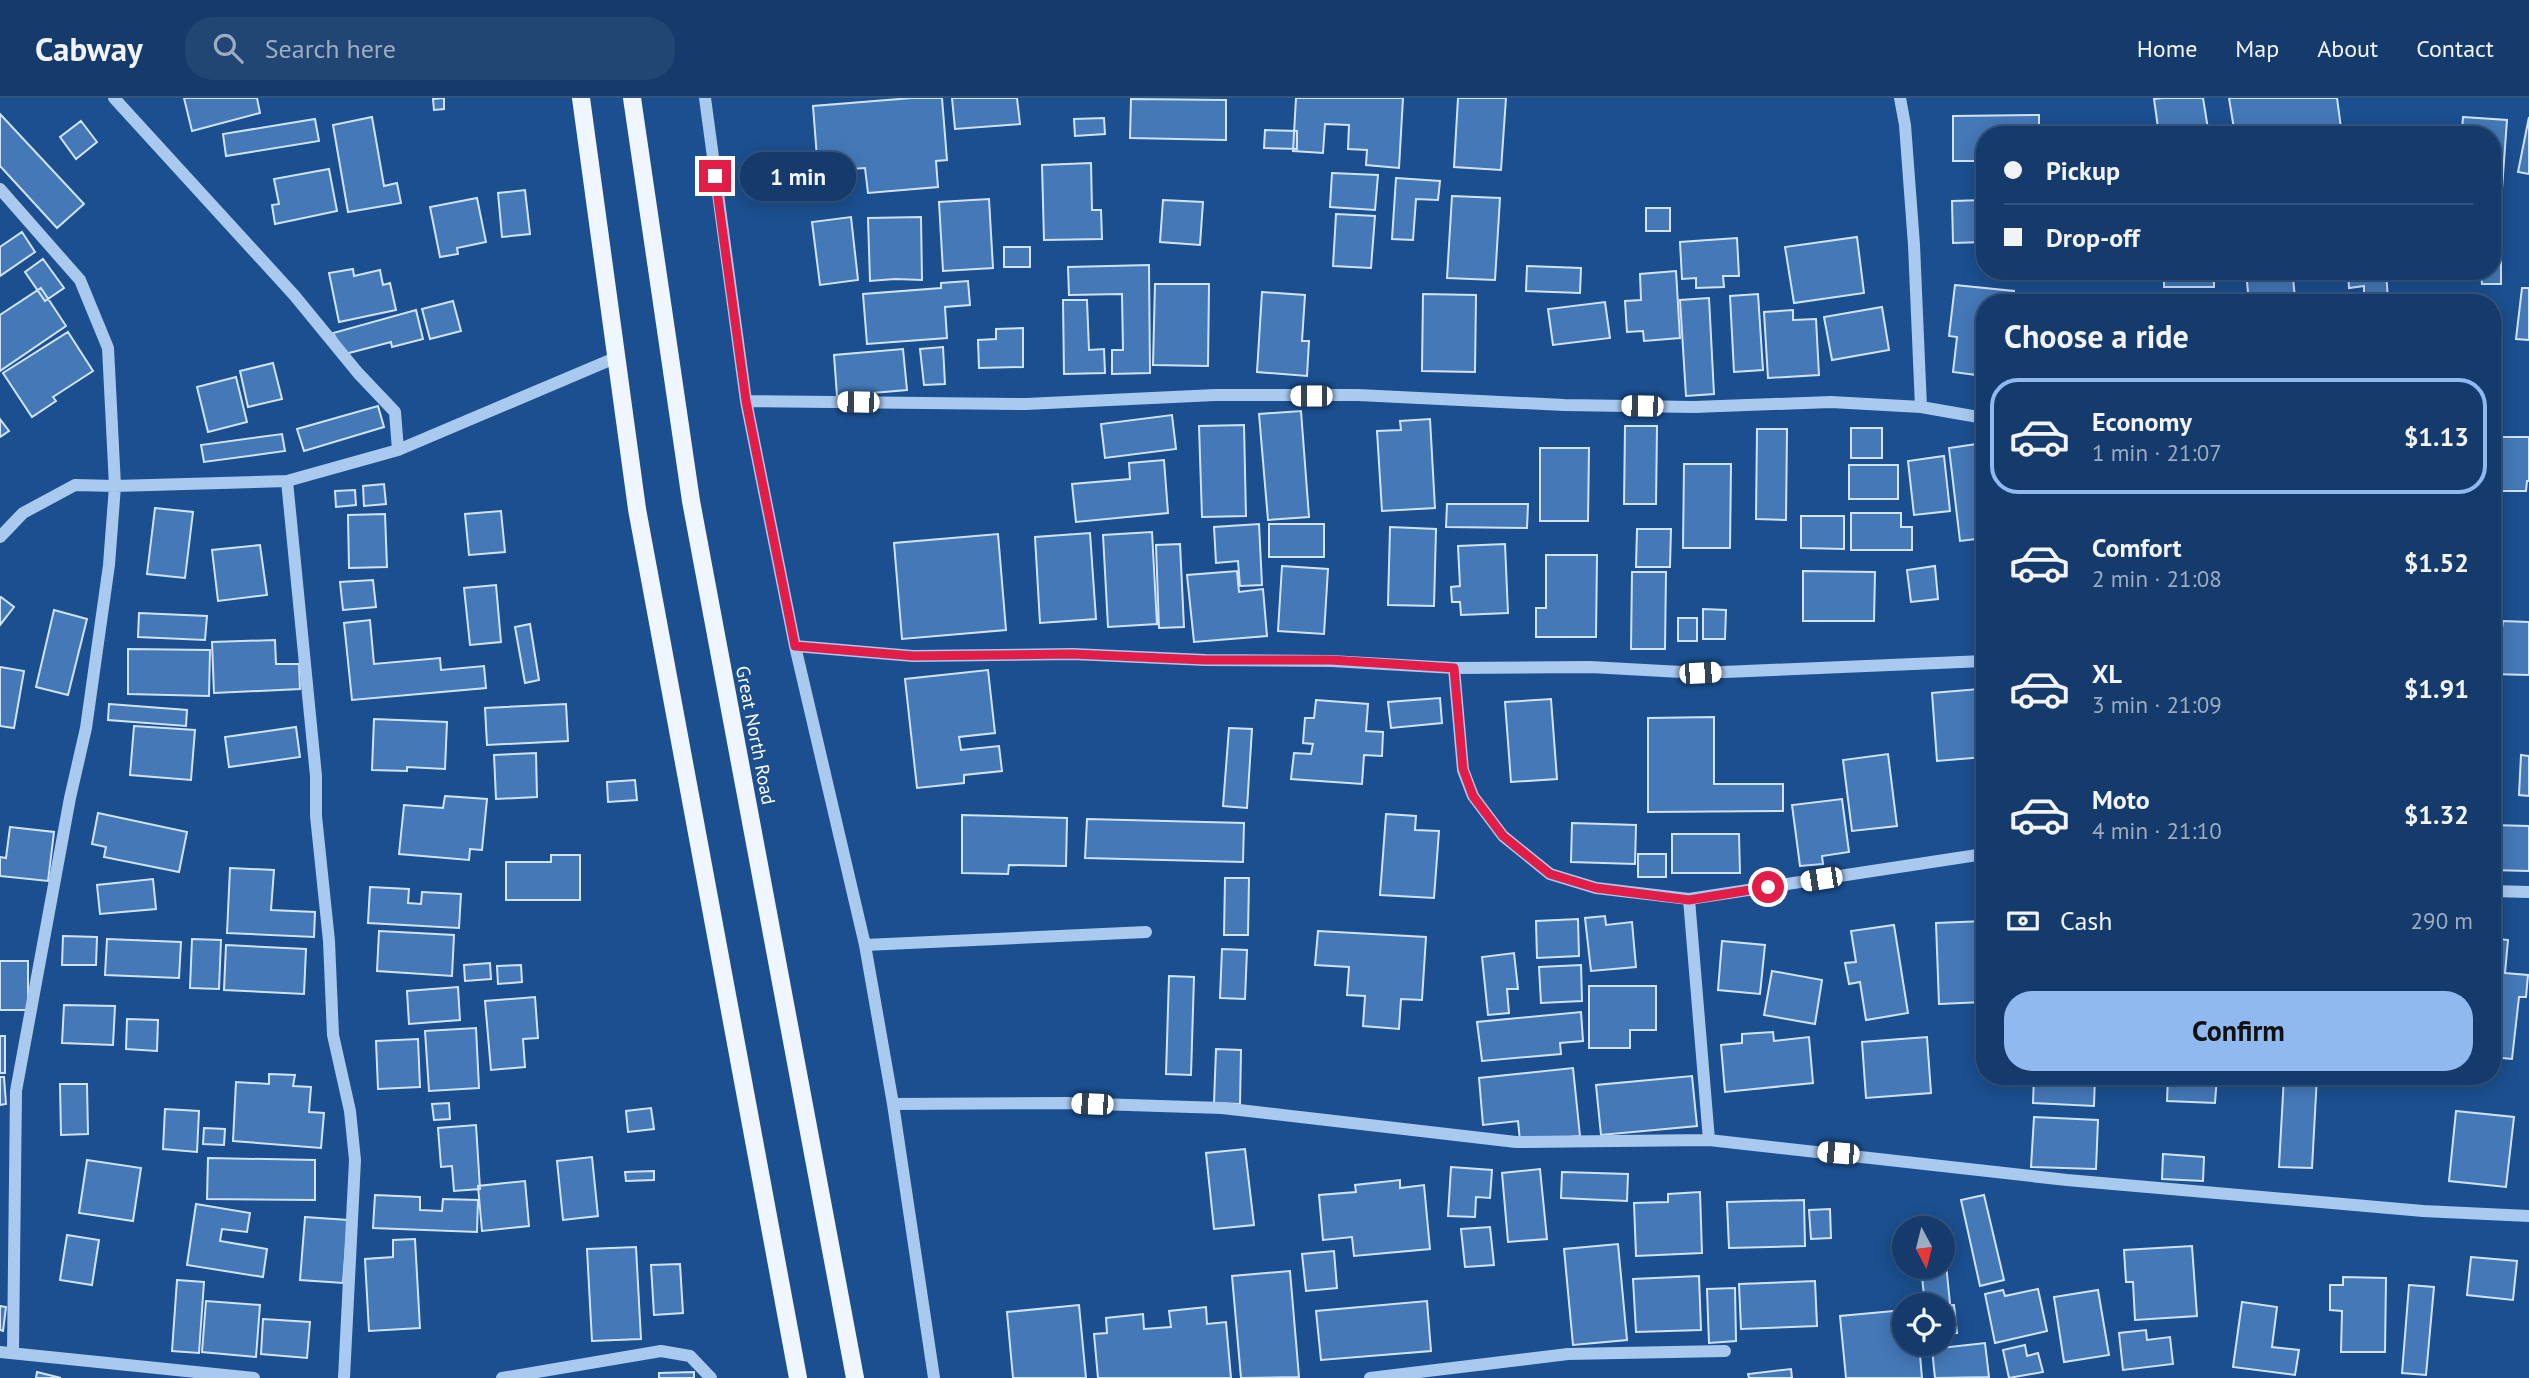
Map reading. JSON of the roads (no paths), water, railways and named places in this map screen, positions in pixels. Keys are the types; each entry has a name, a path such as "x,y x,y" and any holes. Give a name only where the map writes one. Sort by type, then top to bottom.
{"main road":[{"path":"580,98 637,509 798,1378"},
{"name":"Great North Road","path":"632,98 691,501 855,1378"}],"street":[{"path":"114,98 395,412 398,450"},
{"path":"705,98 746,401 795,646 865,945 893,1104 934,1378"},
{"path":"1900,98 1905,125 1914,245 1921,407"},
{"path":"0,189 80,280 108,348 115,486 109,565 86,728 70,799 16,1091 7,1352 254,1378"},
{"path":"0,537 23,513 75,485 287,481 398,450 615,358"},
{"path":"746,401 1026,404 1215,395 1359,396 1564,405 1694,407 1831,402 1921,407 1976,417"},
{"path":"287,481 316,776 316,817 328,941 333,1035 350,1111 355,1160 344,1378"},
{"path":"795,646 913,656 1073,654 1205,660 1331,660 1454,668 1590,667 1700,673 1976,661"},
{"path":"1454,668 1463,769 1473,796 1503,836 1550,874 1596,888 1689,900 1976,855"},
{"path":"2501,891 2529,892"},
{"path":"1689,900 1709,1140"},
{"path":"865,945 1146,932"},
{"path":"893,1104 1066,1103 1223,1108 1516,1142 1709,1140 2067,1180 2409,1210 2529,1216"},
{"path":"502,1378 661,1351 690,1356 711,1378"},
{"path":"1370,1378 1568,1354 1725,1351"}]}
